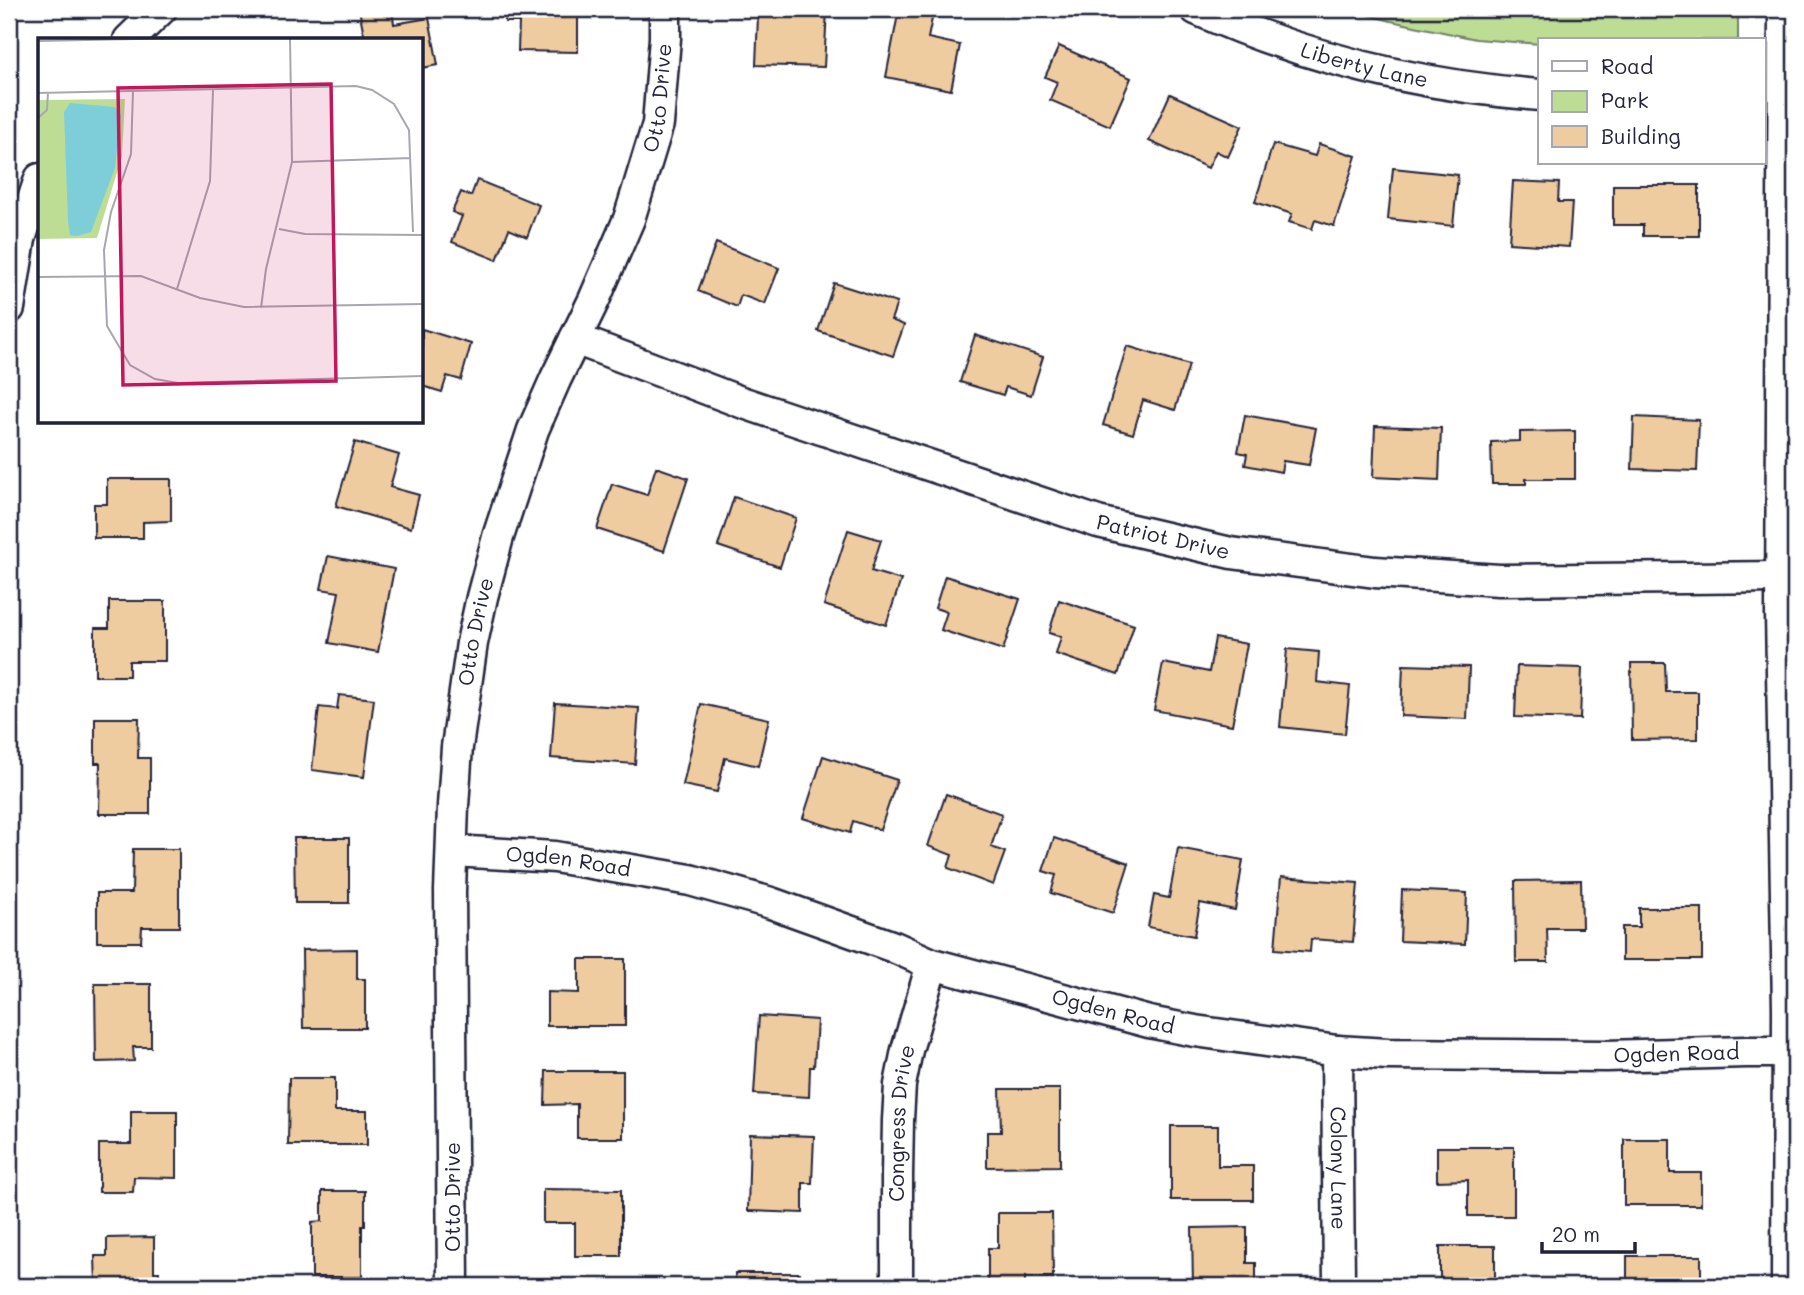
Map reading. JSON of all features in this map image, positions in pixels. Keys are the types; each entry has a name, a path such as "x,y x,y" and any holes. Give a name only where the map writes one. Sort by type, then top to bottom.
{"street":[{"path":"131,38 161,9"},
{"name":"Otto Drive","path":"453,1286 450,891 457,747 470,656 498,537 533,430 629,219 658,124 666,38 665,9"},
{"name":"Liberty Lane","path":"1196,9 1289,47 1354,65 1451,85 1538,95"},
{"path":"1783,9 1774,94 1791,1052 1787,1286"},
{"path":"9,308 20,239 38,185"},
{"name":"Patriot Drive","path":"575,339 741,402 1098,522 1231,553 1375,572 1499,580 1782,577"},
{"name":"Ogden Road","path":"452,850 555,857 690,880 771,903 894,947 932,964 1149,1022 1195,1031 1337,1051 1388,1054 1606,1056 1791,1052"},
{"name":"Congress Drive","path":"897,1286 900,1085 907,1050 932,964"},
{"name":"Colony Lane","path":"1337,1051 1339,1286"}],"green space":[{"path":"1345,9 1738,9 1738,38 1538,38 1538,44 1476,39"}],"building":[{"path":"359,9 392,9 394,24 429,18 438,65 424,68 424,38 365,38"},
{"path":"505,9 578,9 578,52 518,51 519,22 505,22"},
{"path":"793,9 827,9 824,67 756,65 758,16 793,17"},
{"path":"899,9 934,9 928,38 960,45 951,90 886,77"},
{"path":"1059,46 1131,78 1110,126 1050,100 1057,82 1045,77"},
{"path":"1170,94 1242,126 1228,157 1216,151 1208,168 1149,141"},
{"path":"1273,144 1315,156 1319,144 1356,156 1334,226 1315,220 1312,229 1289,222 1292,214 1255,202"},
{"path":"1393,168 1458,175 1453,226 1388,219"},
{"path":"477,180 539,205 527,237 509,229 497,260 452,242 462,216 452,212 461,192 471,196"},
{"path":"1513,181 1559,183 1558,202 1572,202 1569,247 1509,243"},
{"path":"1613,185 1699,185 1699,236 1643,236 1643,225 1613,225"},
{"path":"716,243 779,268 765,304 741,295 737,307 698,291"},
{"path":"834,283 897,303 891,320 904,325 893,356 818,331"},
{"path":"424,330 471,344 461,380 447,376 442,392 424,387"},
{"path":"975,335 1043,357 1031,395 1006,387 1003,395 960,382"},
{"path":"1127,346 1189,365 1175,410 1143,400 1133,434 1103,425"},
{"path":"1245,415 1316,428 1309,465 1283,461 1281,472 1245,465 1247,454 1238,452"},
{"path":"1634,417 1699,420 1697,471 1632,469"},
{"path":"1375,426 1441,428 1439,480 1373,477"},
{"path":"1575,431 1575,479 1526,479 1526,484 1492,484 1491,442 1520,441 1520,432"},
{"path":"355,442 399,455 390,487 419,495 411,528 336,506"},
{"path":"656,467 688,478 664,551 597,529 612,484 647,495"},
{"path":"107,479 171,479 171,521 143,522 143,538 94,538 94,504 107,504"},
{"path":"734,497 796,518 780,567 718,546"},
{"path":"848,530 881,540 871,571 901,580 886,625 824,605"},
{"path":"328,556 394,569 378,652 329,643 339,592 321,589"},
{"path":"945,576 1020,599 1003,650 941,630 947,612 935,608"},
{"path":"1059,600 1134,625 1118,675 1056,654 1061,637 1049,633"},
{"path":"109,601 165,601 165,661 129,661 129,676 95,676 95,628 109,628"},
{"path":"1215,638 1247,644 1232,725 1154,710 1163,663 1209,672"},
{"path":"1287,649 1319,652 1317,682 1350,686 1345,734 1280,727"},
{"path":"1631,663 1665,663 1666,692 1698,692 1698,739 1632,740"},
{"path":"1403,665 1469,667 1467,719 1401,716"},
{"path":"1517,666 1582,668 1580,719 1515,717"},
{"path":"339,695 374,699 364,777 312,770 319,707 337,709"},
{"path":"555,703 639,708 635,764 551,758"},
{"path":"701,704 769,719 758,766 725,758 717,792 683,785"},
{"path":"95,718 139,718 138,758 150,758 150,814 99,814 100,763 95,763"},
{"path":"823,756 897,780 880,830 853,821 850,833 803,818"},
{"path":"946,794 1002,814 991,847 1005,852 993,885 948,868 952,855 928,846"},
{"path":"294,838 349,838 349,903 295,903"},
{"path":"1054,838 1129,863 1113,913 1051,893 1056,875 1043,871"},
{"path":"1178,848 1243,860 1235,910 1200,903 1194,936 1148,927 1154,895 1169,898"},
{"path":"133,849 179,849 179,927 142,927 141,942 97,942 97,893 132,893"},
{"path":"1281,877 1358,883 1353,942 1311,939 1310,952 1275,949"},
{"path":"1581,880 1582,928 1547,928 1548,962 1516,962 1515,881"},
{"path":"1402,890 1467,893 1465,944 1400,941"},
{"path":"1639,908 1702,908 1702,960 1622,960 1622,927 1639,927"},
{"path":"357,949 357,979 365,979 365,1028 303,1028 302,950"},
{"path":"579,959 625,959 625,1026 547,1026 547,992 579,993"},
{"path":"95,984 151,984 151,1047 133,1047 134,1061 96,1062"},
{"path":"759,1016 817,1020 814,1067 810,1067 809,1097 754,1094"},
{"path":"546,1071 623,1071 623,1138 577,1138 577,1104 545,1105"},
{"path":"289,1078 335,1078 335,1111 367,1111 367,1145 288,1145"},
{"path":"1000,1089 1060,1089 1060,1166 987,1167 987,1132 1001,1132"},
{"path":"131,1111 177,1111 177,1178 134,1177 133,1192 99,1192 99,1144 131,1144"},
{"path":"1171,1126 1218,1126 1218,1166 1253,1166 1253,1200 1171,1200"},
{"path":"750,1134 814,1136 812,1183 803,1183 803,1213 748,1211"},
{"path":"1624,1139 1670,1139 1670,1173 1701,1173 1701,1205 1624,1205"},
{"path":"1437,1147 1514,1147 1514,1216 1468,1216 1468,1180 1437,1181"},
{"path":"543,1189 621,1190 621,1256 575,1256 575,1223 543,1223"},
{"path":"322,1191 365,1191 362,1277 312,1277 312,1222 322,1221"},
{"path":"998,1213 1052,1213 1053,1277 1025,1277 1025,1286 988,1286 988,1248 998,1248"},
{"path":"1247,1227 1247,1263 1256,1263 1256,1286 1193,1286 1192,1228"},
{"path":"154,1237 154,1272 159,1272 159,1286 96,1286 95,1256 107,1256 107,1238"},
{"path":"1440,1246 1495,1246 1495,1286 1432,1286 1432,1282 1440,1282"},
{"path":"1627,1256 1701,1256 1701,1286 1627,1286"},
{"path":"735,1273 800,1273 800,1286 735,1286"}]}
